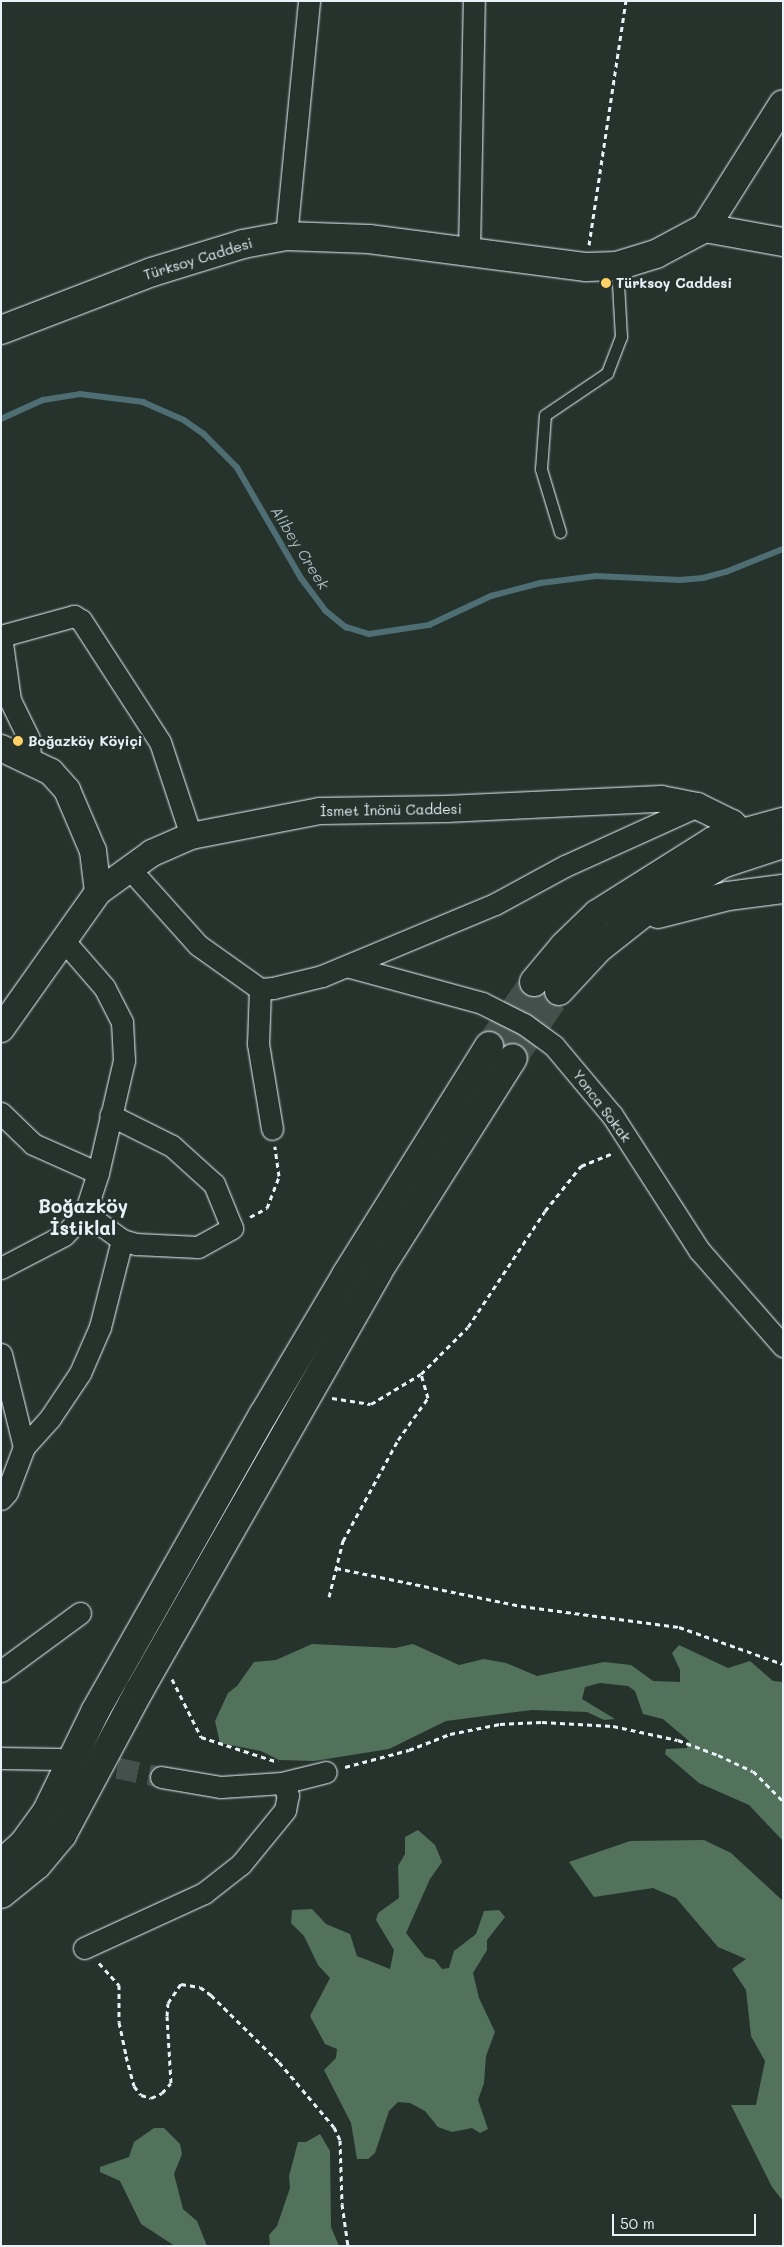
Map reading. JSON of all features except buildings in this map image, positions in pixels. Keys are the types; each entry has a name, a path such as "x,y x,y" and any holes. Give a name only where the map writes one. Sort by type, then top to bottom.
{"main road":[{"path":"783,104 706,228 783,242"},
{"name":"Türksoy Caddesi","path":"1,330 152,272 243,244 286,236 369,239 586,267 617,266 656,254 706,228"},
{"path":"534,982 564,946 597,914 712,841 783,822"},
{"path":"741,832 771,848"},
{"path":"559,991 599,948 655,904 722,864 771,848"},
{"path":"624,928 693,904 757,890 783,889"},
{"path":"1,1864 24,1843 46,1813 96,1710 263,1415 346,1275 501,1052 158,1658 62,1836 37,1865 1,1894"}],"street":[{"path":"286,236 310,1"},
{"path":"469,252 474,1"},
{"path":"30,761 29,739 10,700 1,636 74,616 82,620 160,742 192,836"},
{"path":"2,749 51,772 67,790 93,851 98,892"},
{"name":"İsmet İnönü Caddesi","path":"1,1029 98,892 152,853 192,836 320,811 446,809 661,799 697,806 727,820 741,832"},
{"path":"93,851 114,866 129,868 198,945 260,989 322,976 347,966 495,904 565,866 697,806"},
{"path":"1,1268 64,1235 85,1212 98,1173 124,1060 122,1022 104,987 64,942"},
{"name":"Yonca Sokak","path":"347,966 448,991 482,1002 524,1024 554,1046 578,1073 636,1153 699,1250 783,1346"},
{"path":"260,989 258,1044 272,1129"},
{"path":"1,1112 33,1144 98,1173"},
{"path":"85,1212 122,1240 198,1247 232,1228 214,1184 172,1146 110,1115"},
{"path":"1,1499 24,1447 50,1418 80,1373 100,1327 122,1240"},
{"path":"1,1354 24,1447"},
{"path":"1,1671 80,1613"},
{"path":"1,1758 59,1759"},
{"path":"161,1777 207,1786 283,1773 326,1772"},
{"path":"84,1948 204,1893 241,1864 285,1810 288,1795 283,1773"}],"lane":[{"path":"560,532 541,469 546,415 606,373 621,337 617,266"}],"path":[{"path":"586,267 626,1"},
{"path":"232,1228 267,1208 279,1176 272,1129"},
{"path":"312,1388 338,1400 371,1404 421,1374 468,1327 545,1211 581,1166 609,1153 636,1153"},
{"path":"329,1597 343,1540 398,1440 428,1398 421,1374"},
{"path":"336,1568 521,1606 679,1627 783,1664"},
{"path":"158,1658 201,1737 257,1758 283,1773"},
{"path":"326,1772 409,1750 450,1734 500,1724 542,1722 613,1726 678,1740 753,1771 783,1800"},
{"path":"84,1948 119,1985 119,2022 134,2086 141,2095 151,2098 162,2093 171,2083 167,2016 171,1997 181,1984 200,1987 211,1995 279,2062 334,2127 340,2140 342,2204 348,2246"}],"green space":[{"path":"312,1644 395,1648 413,1644 459,1665 484,1659 506,1663 537,1676 604,1662 631,1665 653,1681 680,1682 680,1670 672,1653 679,1645 728,1668 750,1661 773,1681 783,1682 783,1841 749,1805 699,1783 665,1754 666,1749 687,1748 689,1741 663,1719 643,1714 635,1691 628,1686 600,1683 585,1687 582,1699 615,1719 604,1720 587,1712 532,1710 446,1721 389,1749 314,1761 279,1760 261,1751 220,1743 215,1721 228,1693 237,1686 254,1662 276,1660"},
{"path":"418,1830 435,1845 442,1862 430,1879 406,1933 425,1957 435,1960 442,1969 449,1968 454,1951 476,1934 484,1911 499,1910 505,1917 487,1940 487,1950 473,1973 479,1998 495,2032 486,2056 484,2083 478,2100 488,2129 480,2133 472,2128 452,2132 438,2127 425,2111 410,2103 398,2102 389,2111 375,2153 368,2159 357,2159 351,2123 324,2070 336,2058 337,2049 325,2044 310,2016 330,1978 318,1965 304,1936 291,1923 292,1910 312,1909 326,1924 350,1934 357,1956 390,1969 394,1950 376,1920 378,1913 399,1898 398,1866 405,1854 405,1837"},
{"path":"704,1840 731,1853 783,1901 783,2201 772,2187 731,2105 756,2105 765,2061 751,2036 746,1990 732,1969 746,1959 718,1947 676,1898 653,1888 594,1897 569,1862 630,1841"},
{"path":"154,2128 164,2128 180,2144 182,2154 174,2174 183,2209 197,2221 207,2246 175,2246 141,2224 120,2181 100,2172 100,2167 129,2157 134,2142"},
{"path":"320,2134 330,2151 331,2227 339,2246 270,2246 269,2235 277,2226 290,2188 289,2176 298,2142 306,2142"}],"waterway":[{"name":"Alibey Creek","path":"1,419 43,400 80,394 143,402 184,420 204,434 237,467 302,579 326,611 346,627 369,634 429,625 491,596 541,583 596,576 680,580 703,578 726,572 783,549"}],"tunnel":[{"path":"489,1046 534,982"},
{"path":"513,1058 559,991"},
{"path":"86,1761 161,1777"}],"place":[{"name":"Türksoy Caddesi","path":"606,283"},
{"name":"Boğazköy Köyiçi","path":"18,741"}],"district":[{"name":"Boğazköy İstiklal","path":"83,1217"}]}
